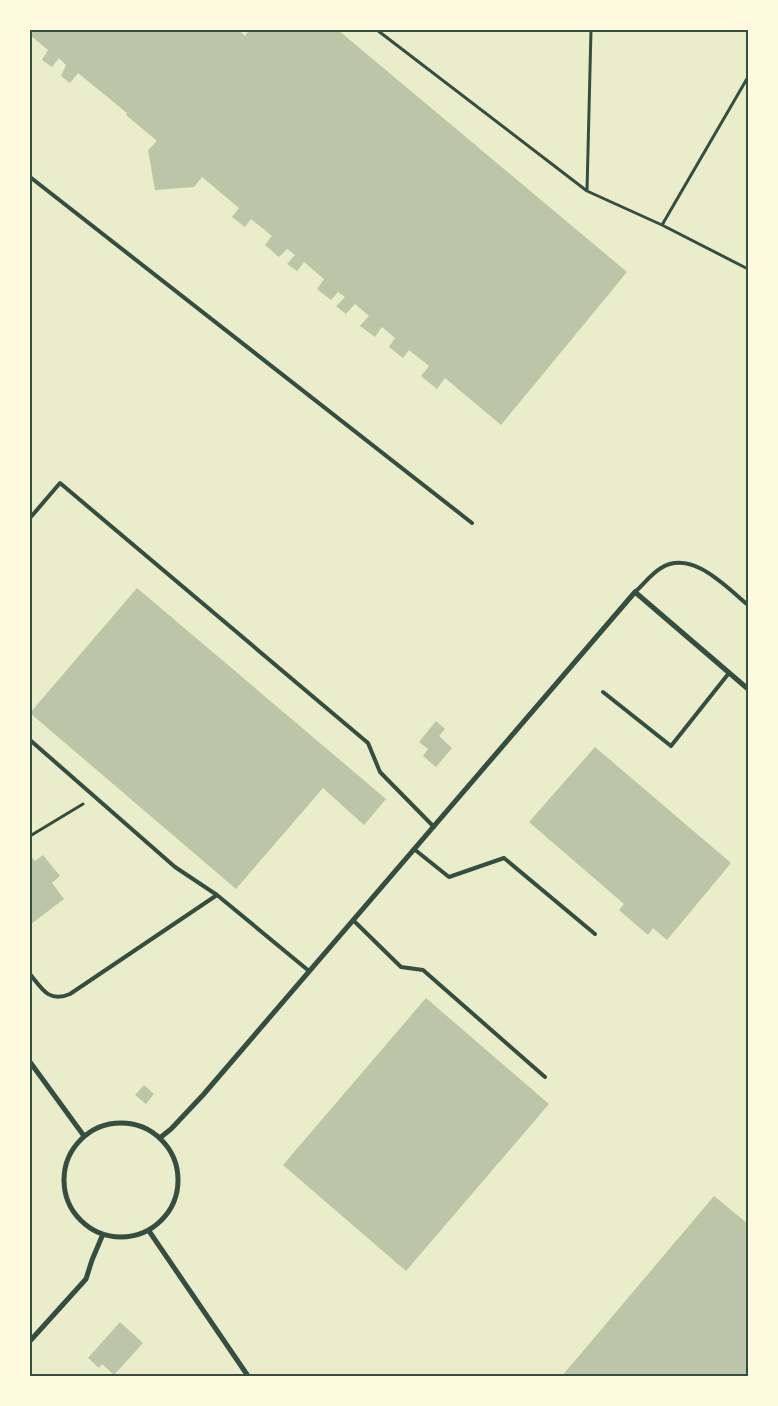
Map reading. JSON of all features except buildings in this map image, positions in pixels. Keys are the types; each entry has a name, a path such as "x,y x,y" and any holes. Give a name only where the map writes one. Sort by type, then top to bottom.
{"street":[{"path":"161,1137 203,1095 635,592 748,689"},
{"path":"30,1062 84,1136"},
{"path":"114,1122 131,1122 147,1128 161,1137 174,1155 179,1176 176,1198 166,1217 149,1231 134,1236 118,1237 103,1234 87,1226 75,1214 67,1199 64,1182 66,1165 72,1149 84,1136 98,1127 114,1122"},
{"path":"149,1231 248,1376"},
{"path":"30,1341 86,1279 103,1234"}],"lane":[{"path":"30,177 472,523"},
{"path":"30,518 60,483 368,743 380,772 434,827"},
{"path":"635,592 660,568 673,563 690,563 708,572 748,605"},
{"path":"603,692 671,746 729,673"},
{"path":"30,740 175,867 217,895 309,971"},
{"path":"414,849 448,877 504,858 595,934"},
{"path":"30,974 48,995 57,997 70,994 217,895"},
{"path":"353,920 402,967 423,970 545,1077"}],"path":[{"path":"377,30 587,191 748,268"},
{"path":"587,191 592,30"},
{"path":"662,226 748,77"},
{"path":"30,836 94,797"}]}
